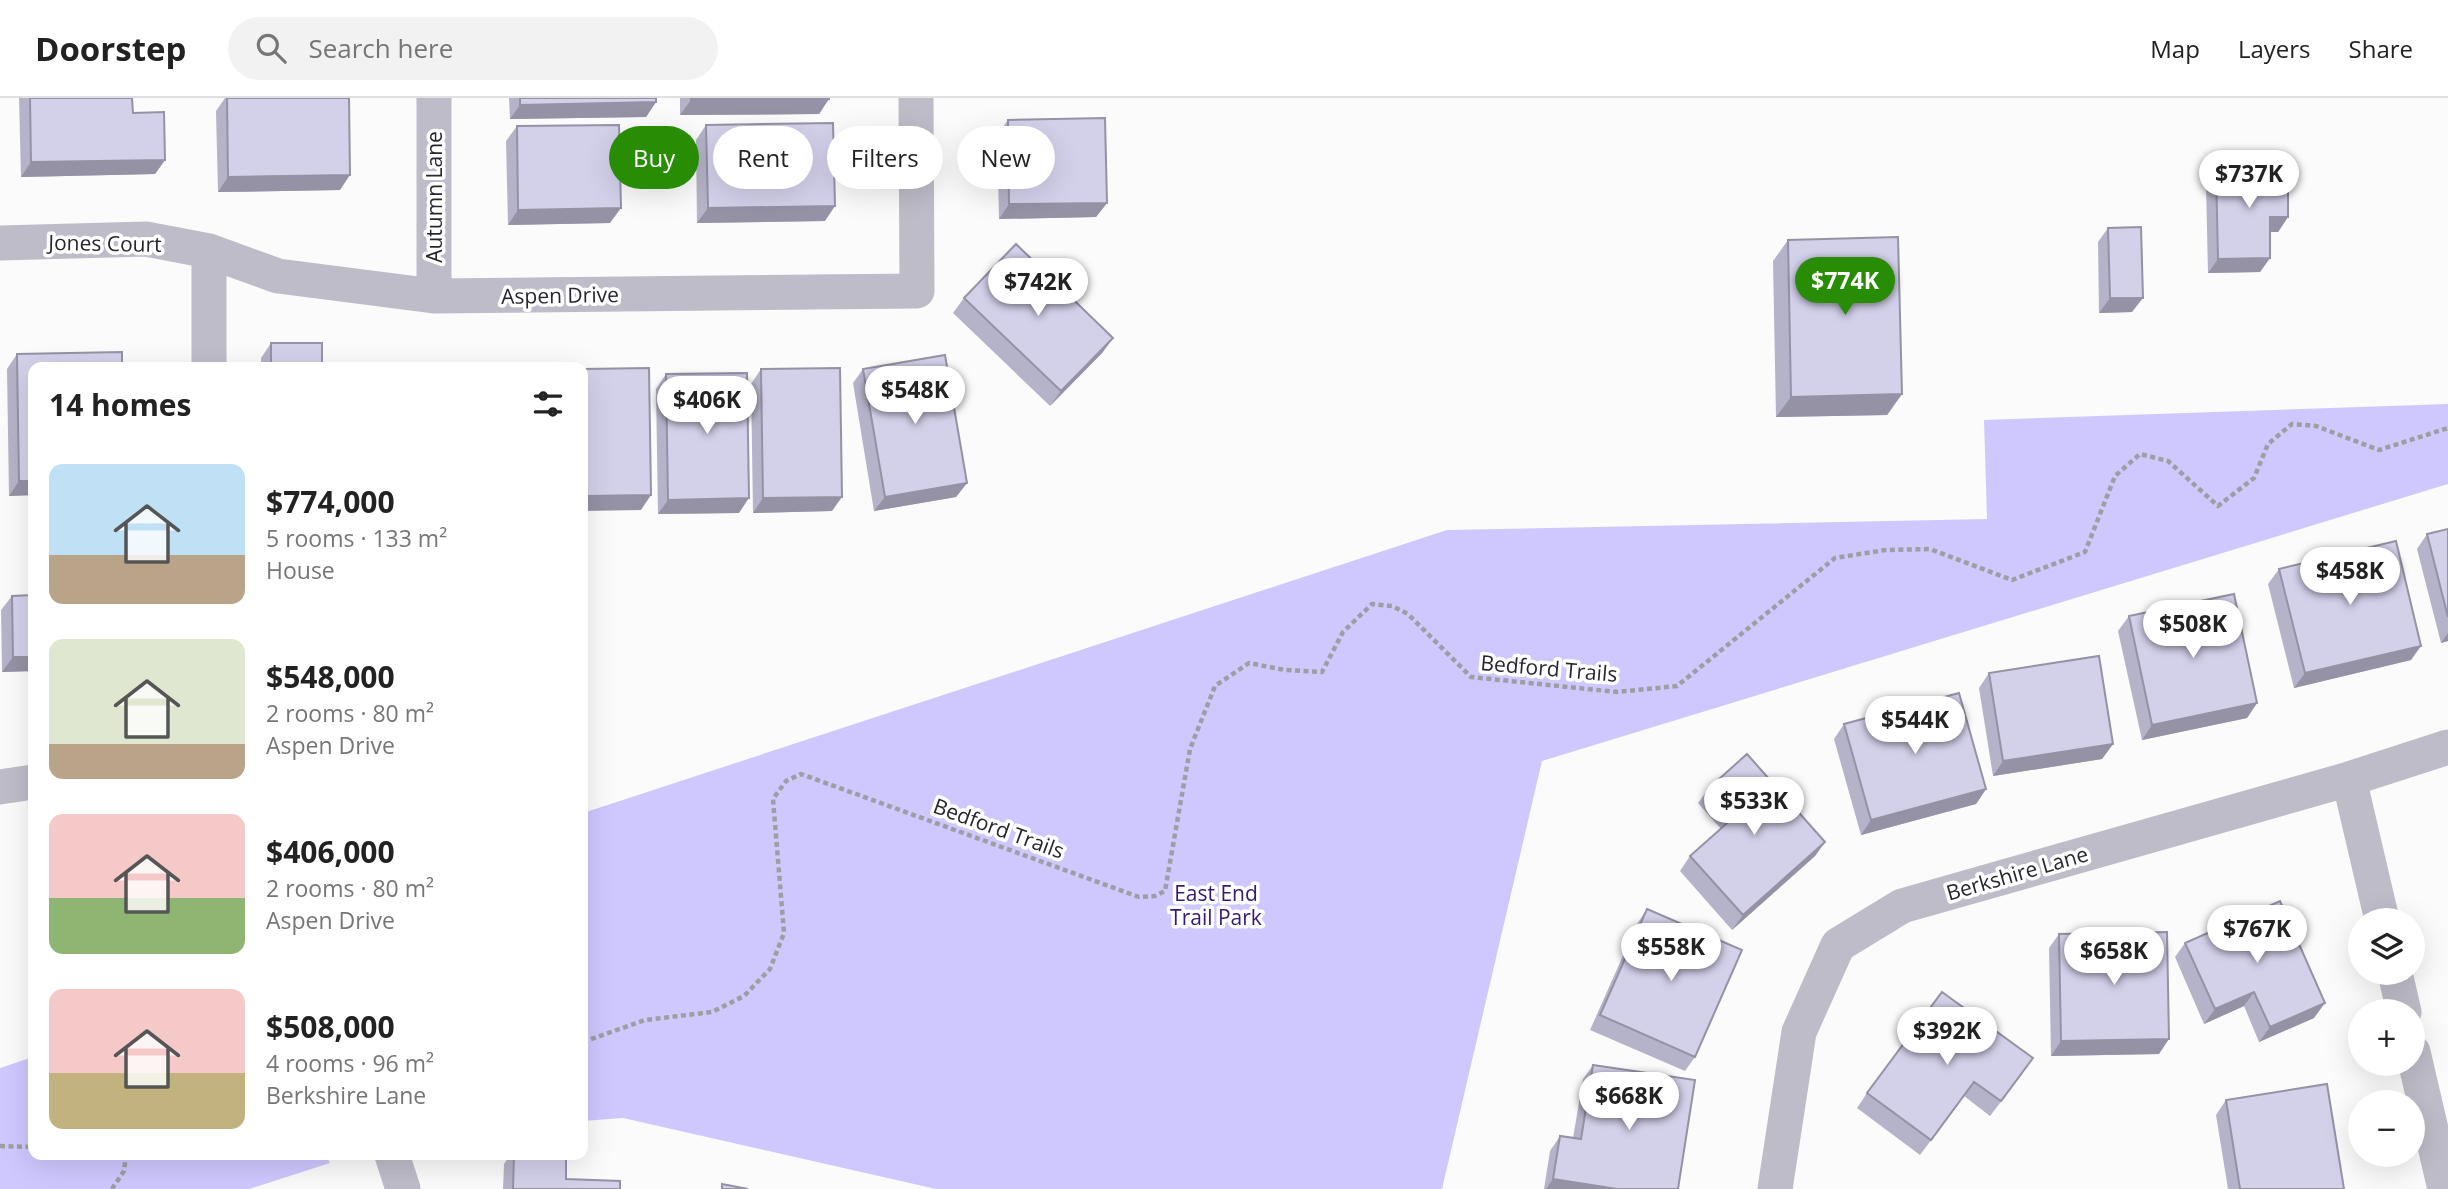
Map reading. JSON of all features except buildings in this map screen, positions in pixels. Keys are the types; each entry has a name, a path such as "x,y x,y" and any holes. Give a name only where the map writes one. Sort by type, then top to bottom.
{"street":[{"name":"Autumn Lane","path":"434,296 435,98"},
{"name":"Aspen Drive","path":"209,251 278,276 434,296 917,291 915,98"},
{"name":"Jones Court","path":"0,243 146,240 209,251"},
{"path":"209,251 209,362"},
{"name":"Berkshire Lane","path":"1774,1189 1799,1032 1839,945 1902,906 2349,779 2448,747"},
{"path":"2349,779 2379,908"},
{"path":"0,787 28,783"},
{"path":"2419,1076 2445,1189"},
{"path":"394,1160 403,1189"}],"path":[{"name":"Bedford Trails","path":"588,1040 645,1020 712,1012 744,996 771,969 784,933 773,799 786,781 801,774 1139,897 1155,896 1165,891 1176,815 1190,749 1215,686 1249,663 1285,670 1322,672 1343,632 1372,604 1392,606 1408,614 1471,677 1617,692 1677,686 1835,558 1885,550 1930,549 2012,580 2085,552 2115,476 2140,454 2168,461 2218,506 2254,478 2268,444 2292,424 2316,426 2379,450 2448,428"},
{"path":"0,1146 28,1147"},
{"path":"112,1189 124,1171 126,1160"}],"green space":[{"name":"East End Trail Park","path":"2448,404 2448,484 1542,761 1442,1189 936,1189 623,1118 588,1121 588,811 1447,530 1987,519 1984,420"},
{"path":"28,1059 28,1160 328,1160 330,1163 249,1189 0,1189 0,1068"}]}
